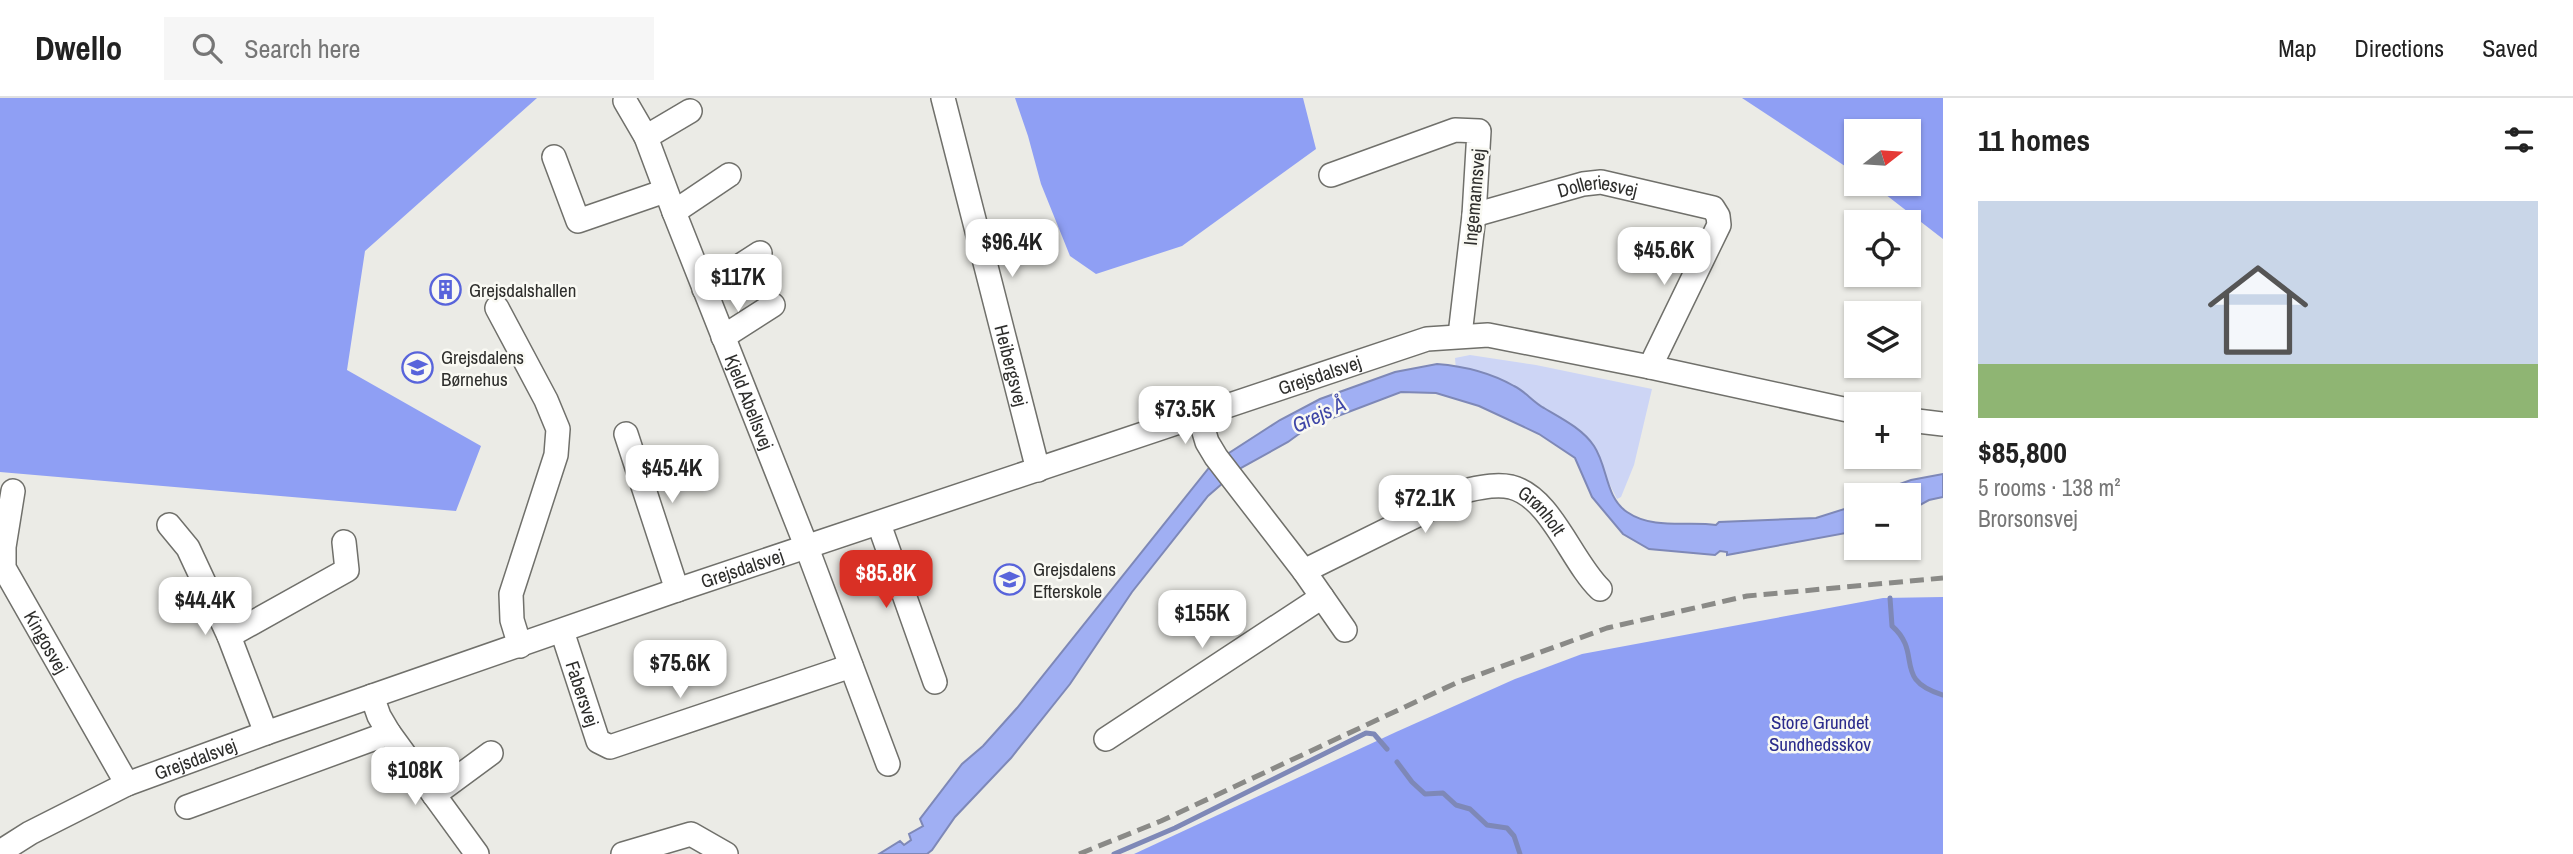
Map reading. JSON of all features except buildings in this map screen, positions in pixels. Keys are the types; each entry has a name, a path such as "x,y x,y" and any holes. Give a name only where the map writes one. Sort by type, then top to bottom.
{"street":[{"name":"Heibergsvej","path":"943,98 1038,470"},
{"name":"Kjeld Abellsvej","path":"625,101 646,137 807,548 888,764"},
{"path":"646,137 690,111"},
{"name":"Ingemannsvej","path":"1331,175 1455,130 1479,131 1474,215 1460,335"},
{"path":"554,157 578,221 669,201 729,175"},
{"name":"Dolleriesvej","path":"1474,215 1583,184 1601,182 1713,208 1719,225 1650,367"},
{"path":"704,289 760,253"},
{"path":"723,337 773,305"},
{"path":"497,307 547,400 558,429 556,455 511,594 512,620 520,646"},
{"name":"Grejsdalsvej","path":"0,852 30,833 127,784 266,733 677,590 1427,339 1488,335 1844,409"},
{"path":"1199,415 1207,442 1216,457 1304,571 1345,630"},
{"path":"1921,421 1943,424"},
{"path":"626,434 677,590"},
{"name":"Grønholt","path":"1304,571 1468,490 1493,485 1513,487 1535,499 1587,576 1600,589"},
{"name":"Kingosvej","path":"13,491 4,547 4,568 127,784"},
{"path":"878,524 935,682"},
{"path":"169,525 188,548 229,636 266,733"},
{"path":"229,636 347,570 344,542"},
{"path":"1106,739 1322,597"},
{"name":"Fabersvej","path":"562,631 598,741 610,747 851,666"},
{"path":"372,696 389,733 477,854"},
{"path":"187,807 389,733"},
{"path":"434,795 491,753"},
{"path":"623,854 691,834 726,854"}],"shaded area":[{"path":"1470,355 1536,365 1652,389 1634,465 1621,497 1617,499 1589,443 1456,370 1455,358"}],"green space":[{"path":"0,98 537,98 365,251 347,370 481,446 456,511 0,472"},
{"path":"1015,98 1303,98 1316,149 1182,246 1096,274 1070,256 1041,184"},
{"path":"1742,98 1943,98 1943,239 1921,222 1921,210 1906,210 1887,196 1922,196 1922,119 1844,119 1844,165"},
{"name":"Store Grundet Sundhedsskov","path":"1943,597 1943,854 1134,854 1396,732 1515,679 1582,654 1883,598"}],"water":[{"name":"Grejs Å","path":"1437,364 1457,366 1496,377 1518,388 1540,406 1578,429 1589,440 1599,454 1615,498 1620,506 1637,518 1659,523 1716,525 1719,522 1816,518 1844,509 1844,533 1727,555 1727,552 1720,551 1715,555 1649,549 1623,534 1592,497 1575,458 1539,434 1479,406 1436,393 1401,392 1314,423 1288,442 1239,469 1208,496 1132,592 1070,684 1011,758 955,817 932,850 927,854 879,854 900,841 904,845 911,840 909,834 923,826 920,819 962,764 983,746 1017,708 1212,464 1280,420 1320,399 1395,372"},
{"path":"1943,474 1943,497 1921,504 1921,483 1903,483"}],"waterway":[{"path":"1890,598 1892,626 1906,646 1912,674 1927,689 1943,695"},
{"path":"1114,854 1175,828 1366,733 1374,734 1387,749"},
{"path":"1397,762 1425,794 1443,793 1456,805 1470,809 1487,825 1507,828 1514,836 1520,854"}],"railway":[{"path":"1079,854 1161,821 1456,683 1607,628 1747,596 1943,578"}],"place":[{"name":"Grejsdalshallen","path":"446,290"},
{"name":"Grejsdalens Børnehus","path":"418,368"},
{"name":"Grejsdalens Efterskole","path":"1010,580"}]}
